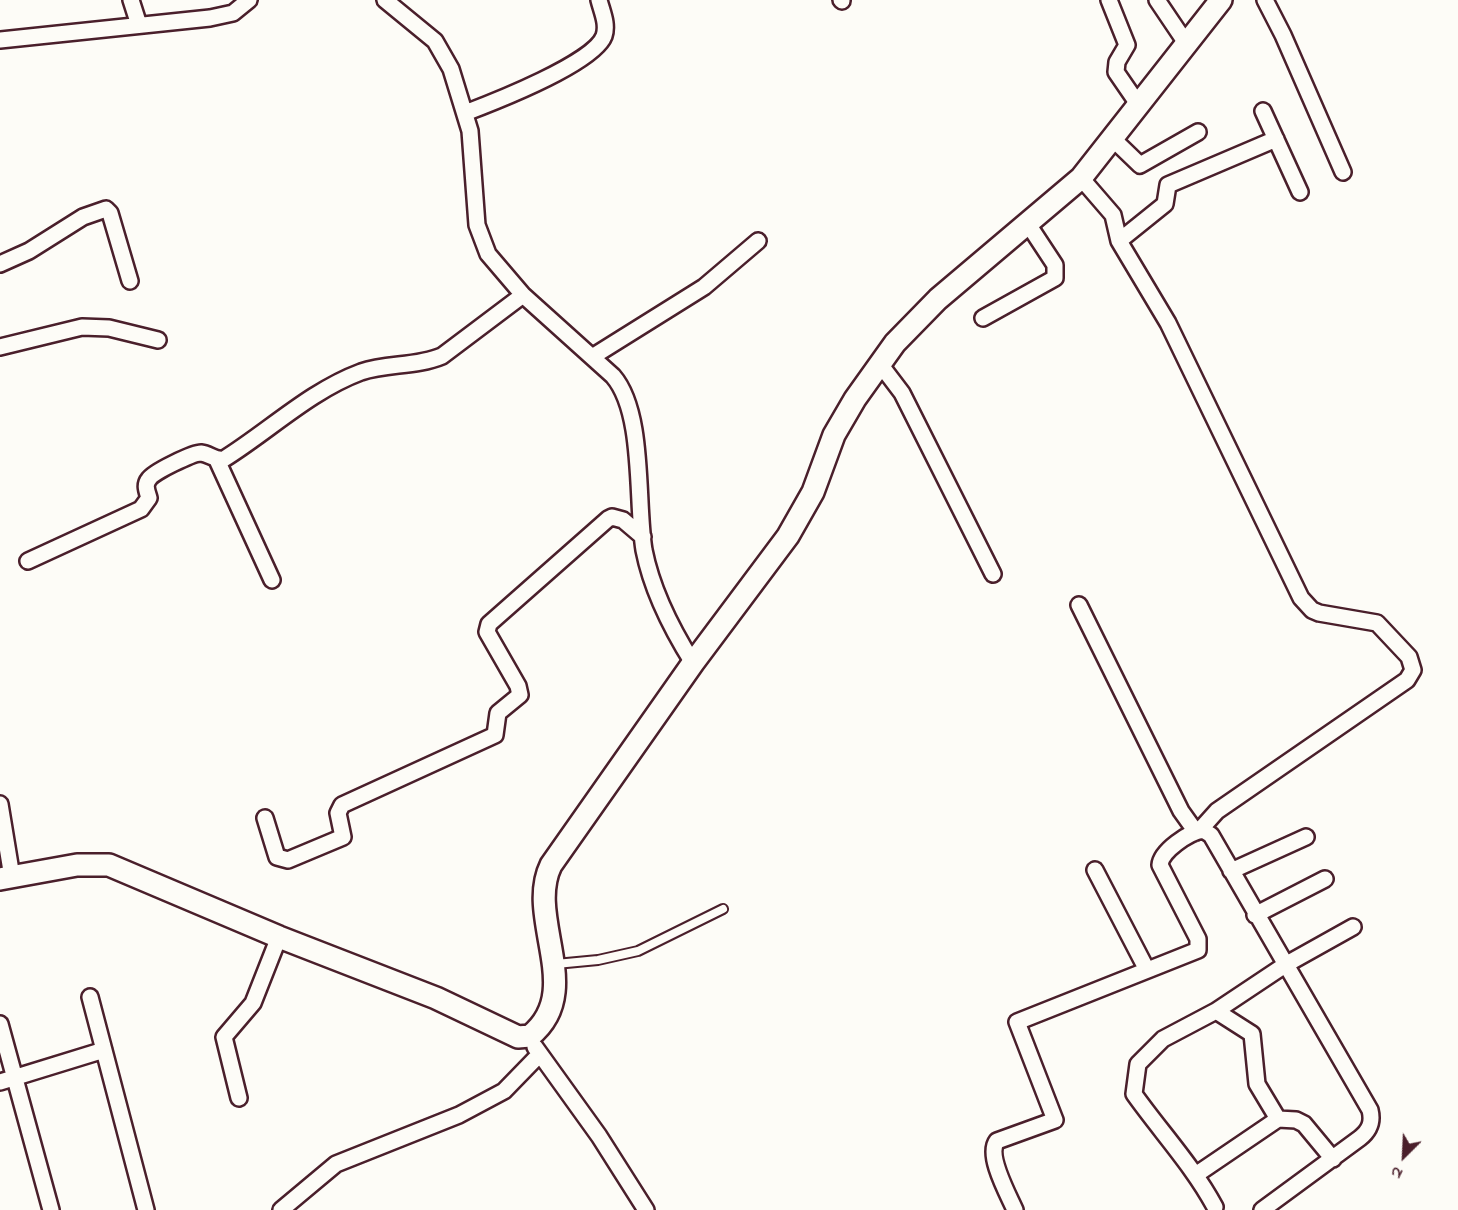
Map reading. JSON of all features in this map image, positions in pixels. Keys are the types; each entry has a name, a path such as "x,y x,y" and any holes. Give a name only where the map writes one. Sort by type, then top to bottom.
{"street":[{"path":"131,0 140,25"},
{"path":"0,40 228,15 237,11 249,0"},
{"path":"385,0 425,31 441,49 465,113 473,151 477,225 488,254 523,295 619,383 627,400 636,449 643,537 657,596 673,630 693,663"},
{"path":"465,113 510,95 596,48 602,41 606,25 599,0"},
{"path":"1109,0 1127,45 1117,62 1116,72 1138,104"},
{"path":"1157,0 1186,43"},
{"path":"0,804 6,878 77,865 109,865 279,937 436,998 518,1037 530,1036 545,1018 555,985 554,964 542,896 545,877 584,817 693,663 788,536 813,492 834,435 880,364 895,343 938,300 1081,178 1221,0"},
{"path":"1265,0 1343,171"},
{"path":"1263,111 1300,192"},
{"path":"1112,138 1140,165 1198,132"},
{"path":"1119,240 1166,204 1168,185 1276,139"},
{"path":"1015,1210 993,1155 993,1147 997,1141 1055,1120 1017,1022 1194,953 1199,947 1198,939 1160,865 1163,855 1198,831 1217,811 1407,680 1413,670 1409,657 1377,623 1319,613 1301,598 1168,322 1119,240 1113,215 1081,178"},
{"path":"0,264 29,251 83,218 106,210 110,213 130,280"},
{"path":"983,318 1054,278 1055,265 1028,224"},
{"path":"592,357 704,286 758,241"},
{"path":"217,460 230,455 296,408 346,379 385,365 417,363 442,356 523,295"},
{"path":"0,347 82,327 109,328 158,340"},
{"path":"880,364 902,393 993,574"},
{"path":"28,561 145,506 149,498 146,487 148,480 194,454 204,454 217,460 272,580"},
{"path":"265,818 278,857 288,860 343,837 338,813 342,805 495,735 498,713 520,695 518,686 488,632 489,624 608,519 612,517 623,520 643,537"},
{"path":"1079,605 1181,811 1198,831"},
{"path":"1198,831 1203,830 1211,835 1255,915 1370,1110 1372,1118 1368,1131 1262,1210"},
{"path":"1231,871 1306,837"},
{"path":"1095,870 1147,970"},
{"path":"1255,915 1325,879"},
{"path":"1217,1208 1197,1174 1164,1136 1134,1094 1138,1064 1163,1039 1216,1011 1285,965 1353,927"},
{"path":"239,1098 224,1037 252,1003 279,937"},
{"path":"90,997 146,1210"},
{"path":"1216,1011 1252,1034 1257,1084 1278,1119"},
{"path":"0,1024 7,1079 51,1210"},
{"path":"530,1036 538,1056 599,1136 646,1210"},
{"path":"7,1079 104,1050"},
{"path":"281,1210 336,1164 459,1115 504,1091 538,1056"},
{"path":"1197,1174 1278,1119 1296,1120 1304,1124 1333,1159"},
{"path":"1199,1210 1211,1206 1217,1208"}],"lane":[{"path":"554,964 598,960 638,951 723,909"}]}
